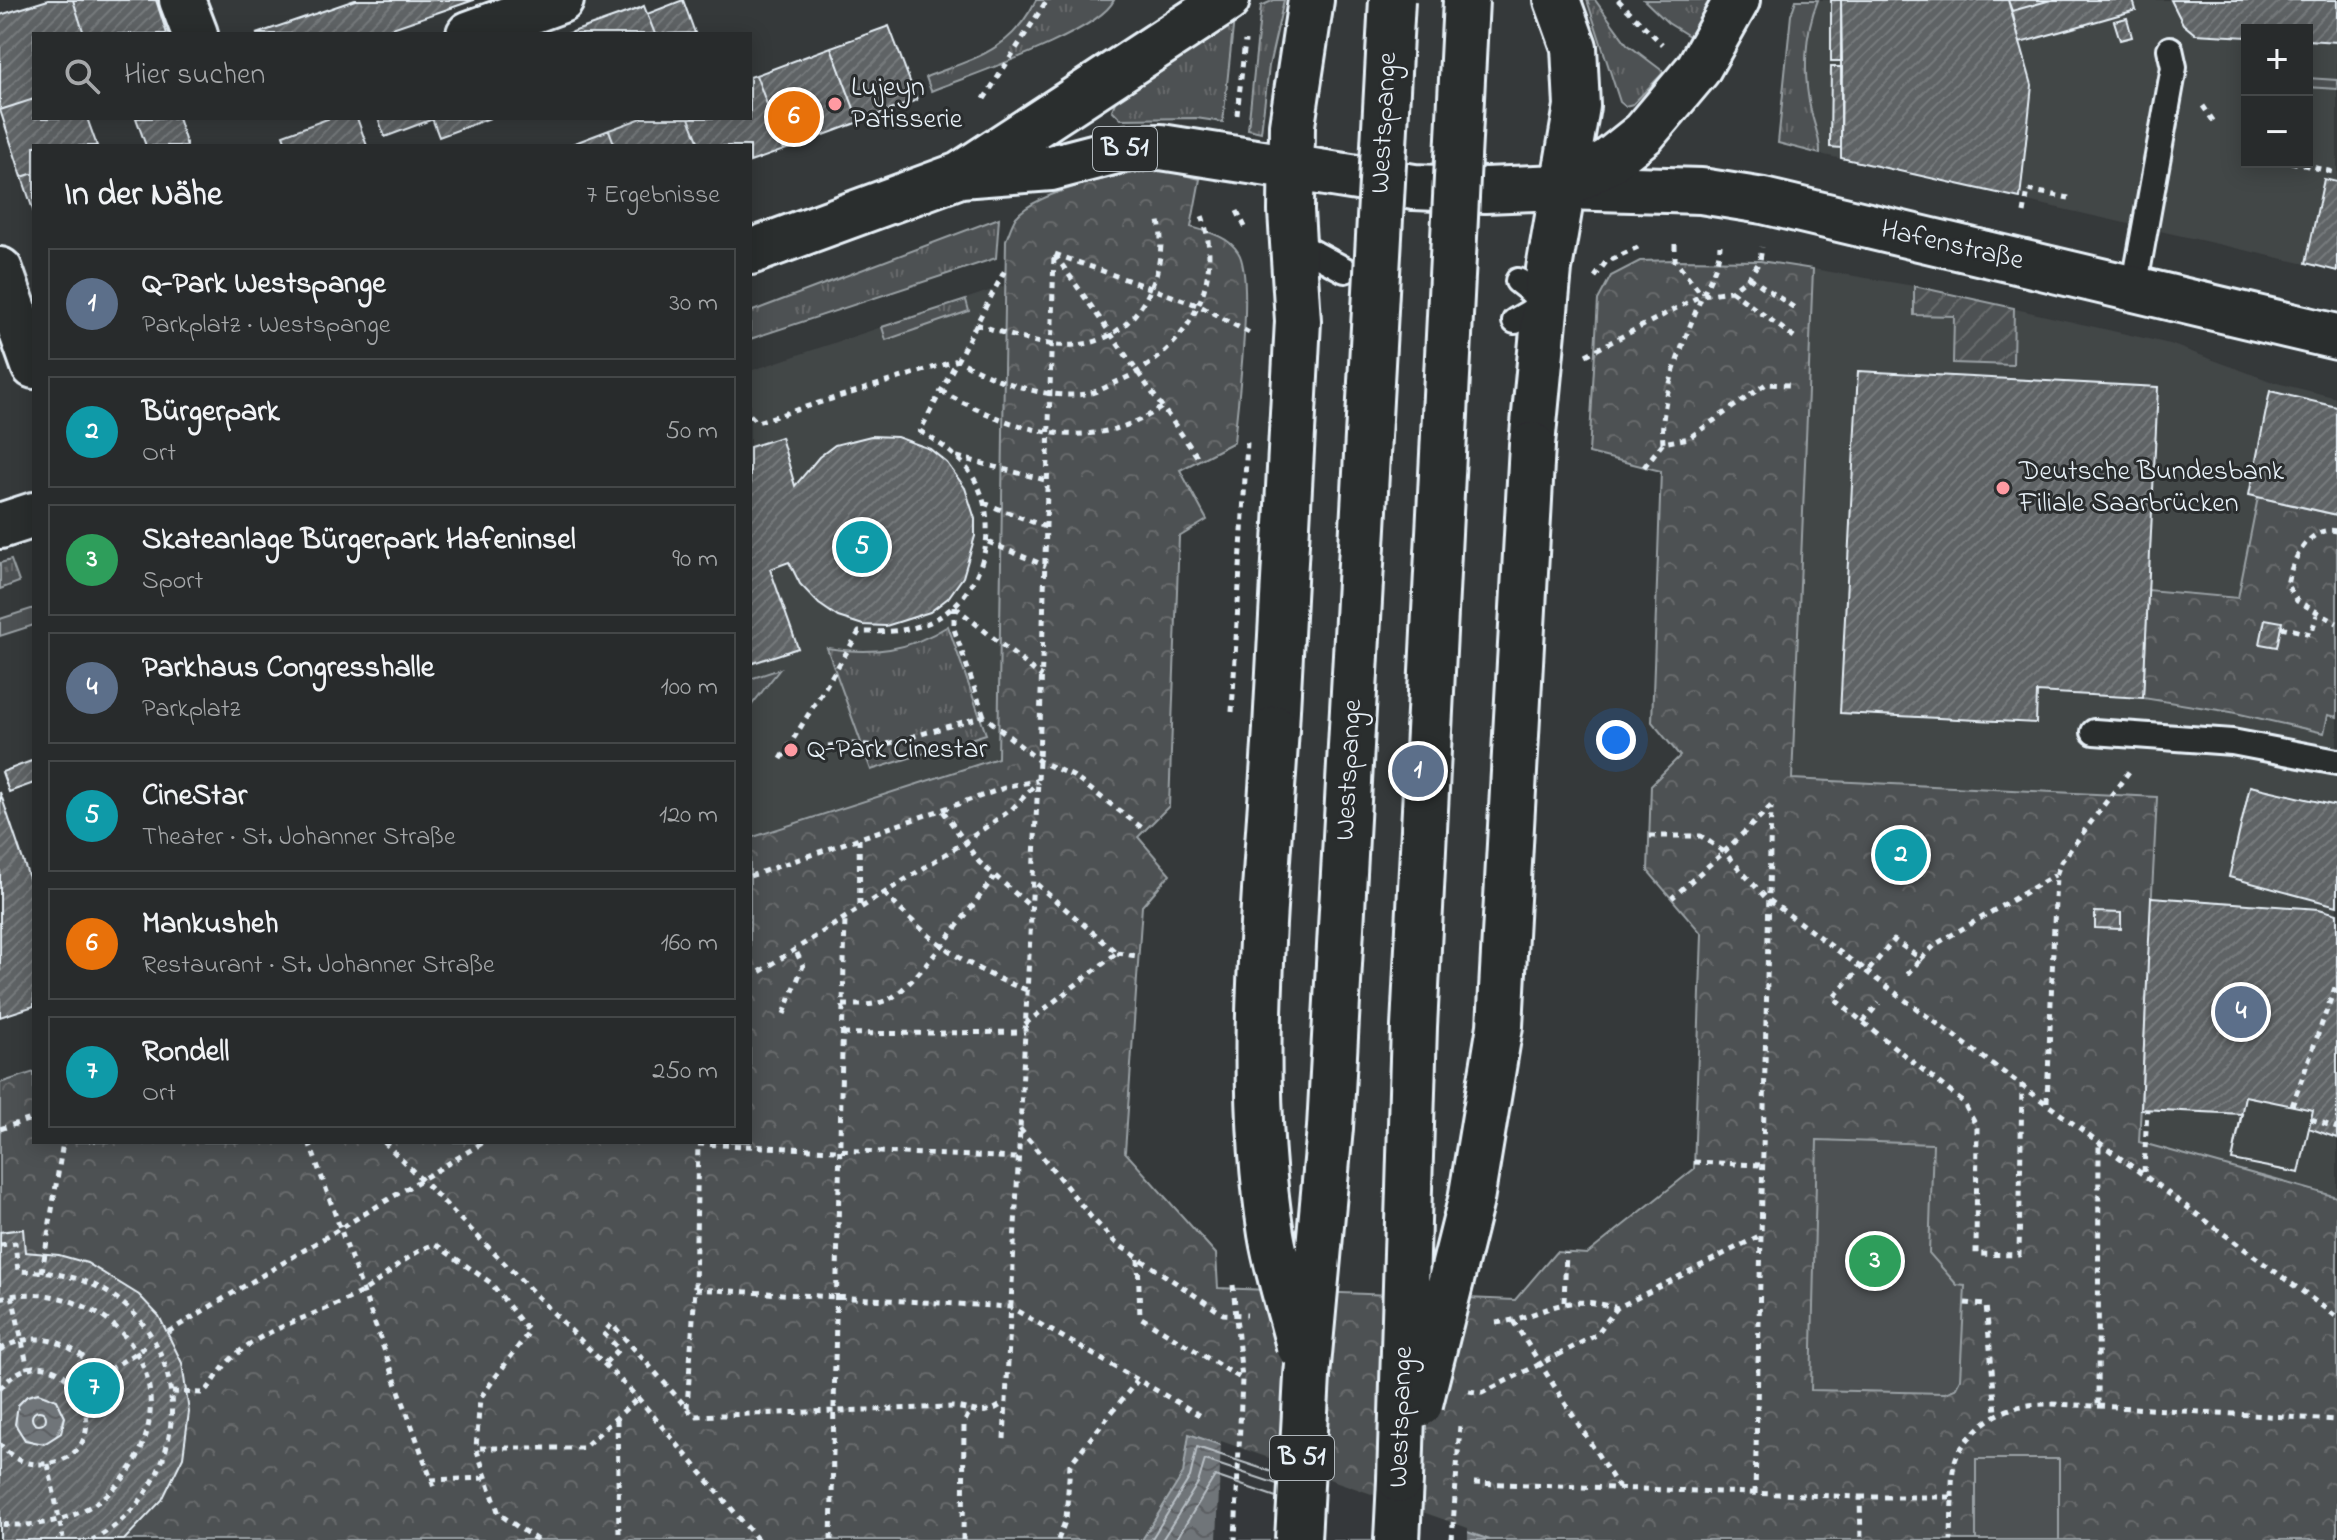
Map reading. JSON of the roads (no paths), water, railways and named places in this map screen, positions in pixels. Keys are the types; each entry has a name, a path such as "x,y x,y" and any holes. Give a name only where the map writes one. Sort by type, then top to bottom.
{"main road":[{"path":"182,0 194,32"},
{"path":"474,32 561,0"},
{"path":"1307,1376 1271,1235 1261,1125 1261,969 1298,321 1291,167 1295,88 1311,0"},
{"name":"Westspange","path":"1298,1540 1307,1376 1330,1128 1392,0"},
{"name":"Westspange","path":"1397,1540 1414,1027 1466,0"},
{"path":"1400,1480 1471,1200 1500,1026 1532,445 1526,302 1563,187 1577,106 1574,47 1557,0"},
{"name":"B 51","path":"960,175 1051,168 1128,148 1161,147 1414,187 1485,190 1563,187 1609,161 1644,133 1698,69 1737,0"},
{"name":"B 51","path":"752,251 960,175 1189,12 1237,13"},
{"name":"Hafenstraße","path":"1563,187 1701,191 1763,201 2337,337"},
{"path":"0,270 32,360"},
{"path":"0,526 32,516"}],"lane":[{"path":"2134,289 2174,67 2170,49"},
{"path":"1293,242 1345,270"},
{"path":"2094,732 2232,742 2337,762"}],"water":[{"path":"42,1393 57,1400 65,1417 55,1439 44,1443 26,1439 17,1431 16,1408 27,1396"},
{"path":"1189,1434 1490,1540 1142,1540 1183,1474"}],"place":[{"name":"Lujeyn Patisserie","path":"835,104"},
{"name":"Mankusheh","path":"794,117"},
{"name":"Deutsche Bundesbank Filiale Saarbrücken","path":"2003,488"},
{"name":"CineStar","path":"862,547"},
{"name":"Q-Park Cinestar","path":"791,750"},
{"name":"Q-Park Westspange","path":"1418,771"},
{"name":"Bürgerpark","path":"1901,855"},
{"name":"Parkhaus Congresshalle","path":"2241,1012"},
{"name":"Skateanlage Bürgerpark Hafeninsel","path":"1875,1261"},
{"name":"Rondell","path":"94,1388"}]}
